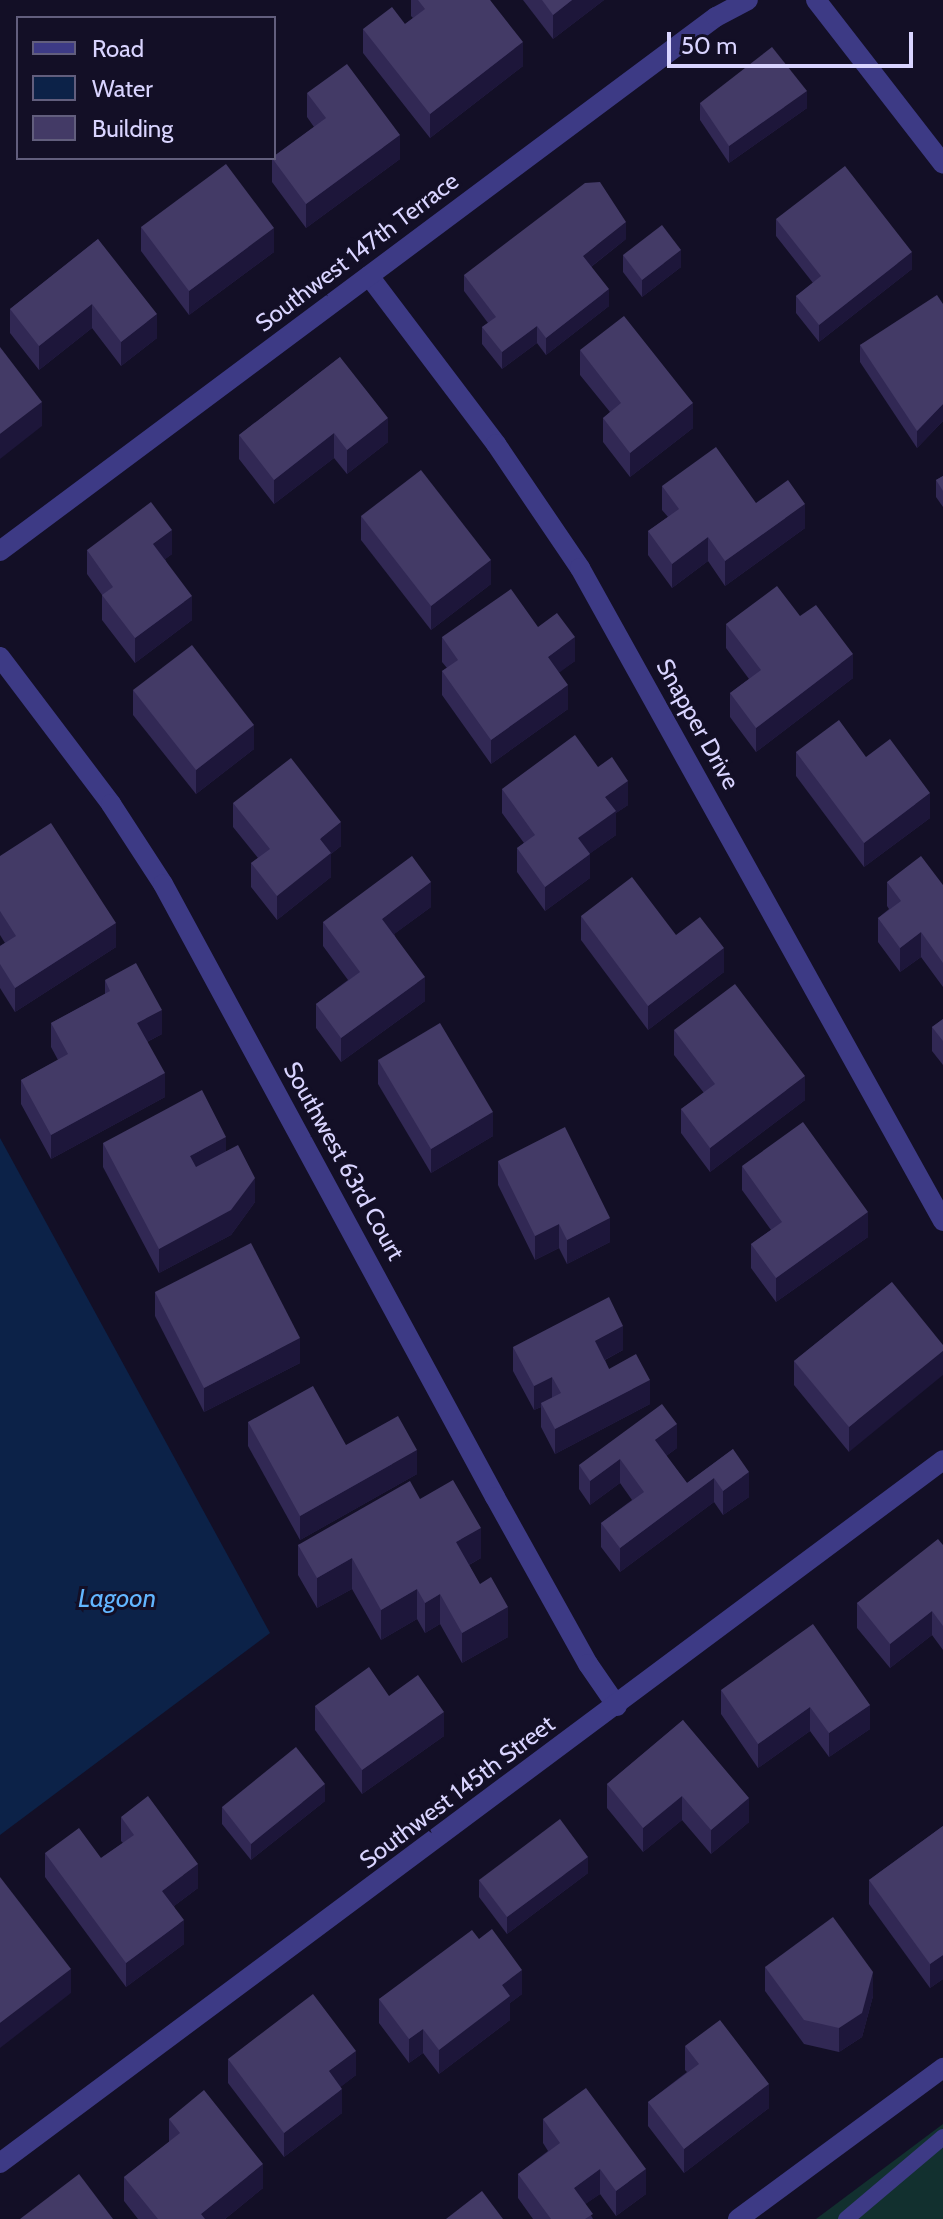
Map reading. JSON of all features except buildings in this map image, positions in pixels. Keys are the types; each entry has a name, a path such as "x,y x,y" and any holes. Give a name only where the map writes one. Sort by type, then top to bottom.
{"street":[{"name":"Southwest 147th Terrace","path":"0,551 716,17 748,0"},
{"path":"816,0 943,164"},
{"name":"Snapper Drive","path":"369,276 496,444 580,568 943,1221"},
{"name":"Southwest 63rd Court","path":"0,657 104,795 163,884 503,1511 588,1664 617,1706"},
{"name":"Southwest 145th Street","path":"0,2163 943,1460"},
{"path":"738,2219 943,2068"}],"lane":[{"path":"846,2219 943,2137"}],"green space":[{"path":"943,2124 943,2219 816,2219"}],"water":[{"name":"Lagoon","path":"0,1138 270,1633 0,1835"}]}
